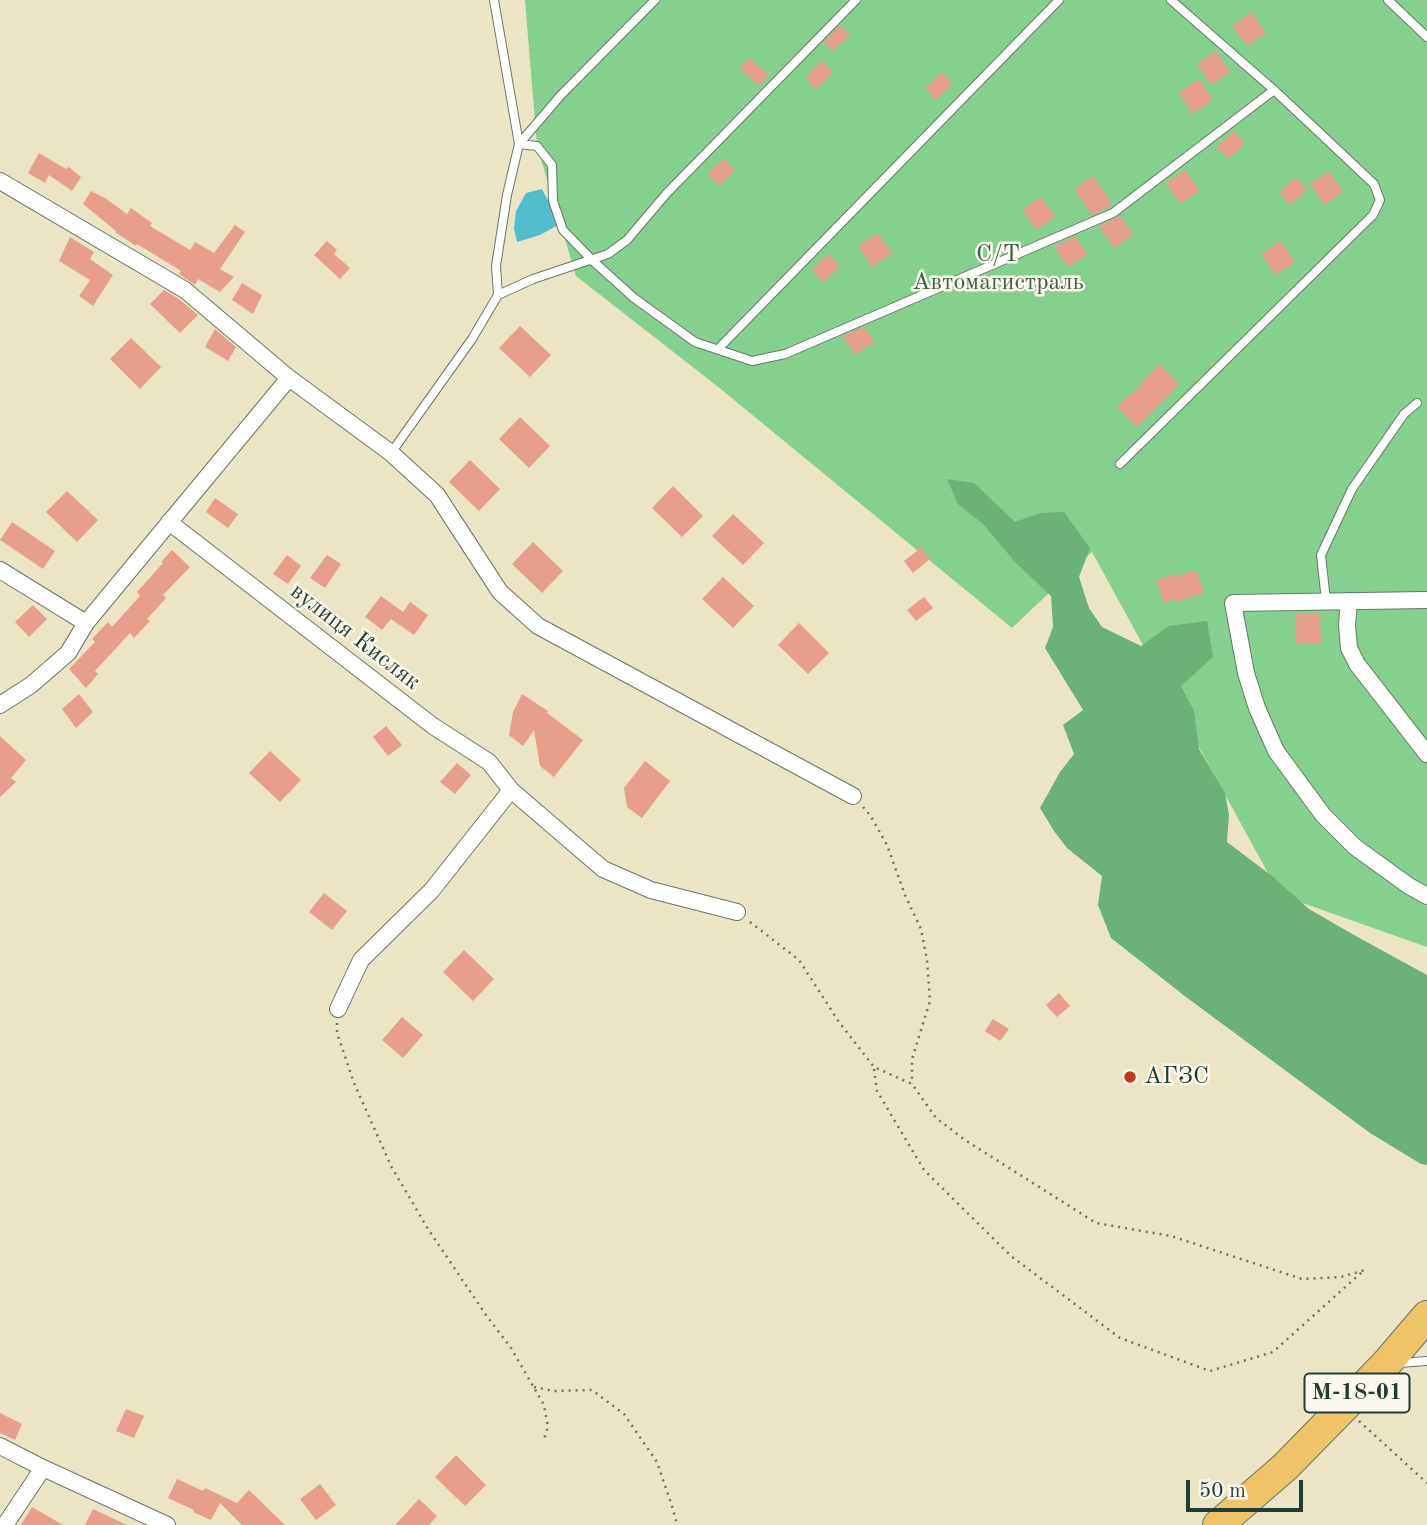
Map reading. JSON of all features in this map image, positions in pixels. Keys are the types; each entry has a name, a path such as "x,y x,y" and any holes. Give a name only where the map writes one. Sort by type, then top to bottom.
{"highway":[{"name":"М-18-01","path":"1218,1525 1285,1467 1385,1364 1427,1316"}],"street":[{"path":"0,181 185,290 289,378 391,453 437,495 500,592 538,626 853,796"},
{"path":"0,705 31,685 68,653 86,623 289,378"},
{"name":"вулиця Кисляк","path":"169,522 433,726 489,762 511,790 603,869 651,890 737,912"},
{"path":"0,570 86,623"},
{"path":"1427,600 1233,603 1246,673 1257,708 1276,751 1323,815 1355,847 1427,896"},
{"path":"1349,601 1349,648 1357,664 1427,754"},
{"path":"338,1009 361,960 432,890 511,790"},
{"path":"0,1446 167,1525"},
{"path":"5,1525 43,1468"}],"lane":[{"path":"391,453 472,339 498,295 496,265 507,195 519,144 494,0"},
{"path":"519,144 561,95 655,0"},
{"path":"498,295 533,279 608,254 627,240 667,193 856,0"},
{"path":"718,349 1059,0"},
{"path":"1120,464 1373,215 1380,200 1374,184 1274,90 1171,0"},
{"path":"1388,0 1427,37"},
{"path":"519,144 537,146 552,165 553,201 563,230 592,260 634,298 695,342 752,361 785,354 1113,213 1274,90"},
{"path":"1326,601 1321,555 1352,489 1404,414 1417,403"},
{"path":"1385,1364 1427,1361"}],"path":[{"path":"853,796 870,815 887,845 921,929 928,960 930,1001 912,1059 912,1084"},
{"path":"737,912 799,960 839,1022 874,1068 877,1091 924,1170 1011,1255 1120,1338 1210,1371 1273,1352 1365,1270 1341,1277 1302,1279 1171,1236 1096,1223 965,1140 936,1118 912,1084 874,1068"},
{"path":"338,1009 337,1034 354,1083 391,1166 428,1229 511,1348 544,1405 548,1427 543,1441"},
{"path":"534,1387 553,1391 592,1390 624,1414 657,1462 677,1525"},
{"path":"1344,1407 1427,1483"}],"green space":[{"name":"С/Т Автомагистраль","path":"525,0 1427,0 1427,947 1280,895 1092,552 1012,628 717,386 576,276 537,146"},
{"path":"947,479 974,483 1015,522 1041,513 1064,512 1090,548 1079,577 1089,608 1102,627 1141,646 1169,626 1207,621 1213,657 1181,686 1194,711 1199,749 1225,793 1229,815 1227,842 1272,876 1309,909 1427,975 1427,1165 1370,1133 1111,938 1098,905 1102,876 1067,848 1040,808 1060,772 1074,754 1063,725 1083,710 1045,648 1053,627 1051,596 1015,562 983,524 958,504"}],"water":[{"path":"542,189 560,224 540,235 517,242 514,228 516,211 526,193"}],"building":[{"path":"1252,12 1266,33 1247,46 1232,26"},
{"path":"840,25 850,35 833,51 824,42"},
{"path":"1216,51 1230,72 1211,85 1197,64"},
{"path":"749,58 769,75 759,86 740,69"},
{"path":"822,61 833,73 816,89 805,77"},
{"path":"942,72 953,84 936,100 925,88"},
{"path":"1199,79 1213,100 1193,114 1179,93"},
{"path":"1234,131 1245,143 1229,159 1217,147"},
{"path":"39,153 66,169 69,167 81,177 72,191 49,175 45,183 28,173"},
{"path":"724,158 735,170 719,186 707,174"},
{"path":"1185,170 1199,191 1180,204 1166,183"},
{"path":"1329,171 1343,192 1324,205 1310,184"},
{"path":"1093,176 1113,205 1092,215 1074,189"},
{"path":"1296,177 1307,189 1291,205 1279,193"},
{"path":"91,191 127,214 131,208 152,223 150,226 190,250 195,242 214,253 235,225 245,232 220,269 234,277 220,292 198,279 195,285 179,274 181,271 178,269 115,232 83,204"},
{"path":"1041,197 1055,217 1036,230 1022,210"},
{"path":"1120,216 1133,235 1114,248 1099,226"},
{"path":"877,233 892,253 872,267 858,246"},
{"path":"1075,236 1087,254 1068,267 1054,247"},
{"path":"70,237 94,252 90,259 113,275 93,306 79,296 90,280 59,261"},
{"path":"327,241 337,250 334,254 350,268 340,279 314,255"},
{"path":"1281,241 1295,262 1275,275 1261,254"},
{"path":"829,254 840,266 823,282 812,270"},
{"path":"242,283 262,295 253,314 232,300"},
{"path":"164,290 198,315 180,333 150,304"},
{"path":"520,326 551,355 530,377 499,348"},
{"path":"864,327 875,342 855,355 843,336"},
{"path":"215,329 236,347 228,361 205,347"},
{"path":"131,338 161,367 140,389 110,359"},
{"path":"1160,364 1179,385 1137,427 1117,407"},
{"path":"520,417 550,446 529,468 499,439"},
{"path":"470,460 500,489 479,511 449,482"},
{"path":"673,486 703,516 682,537 652,508"},
{"path":"67,491 98,520 77,542 46,512"},
{"path":"215,498 238,514 228,528 206,512"},
{"path":"733,514 764,543 743,565 712,536"},
{"path":"12,522 55,551 43,569 0,540"},
{"path":"533,542 563,571 542,593 512,564"},
{"path":"921,548 930,559 913,573 904,561"},
{"path":"172,550 190,567 163,595 166,598 147,619 150,621 134,638 130,633 95,671 98,674 86,688 69,669 95,642 92,639 108,622 112,627 140,596 137,592"},
{"path":"287,555 301,566 288,584 273,574"},
{"path":"327,555 341,564 325,588 310,578"},
{"path":"1196,570 1204,593 1164,603 1156,580"},
{"path":"723,577 754,606 733,628 702,599"},
{"path":"381,596 403,612 410,602 428,615 414,635 391,619 382,630 365,617"},
{"path":"924,597 933,608 916,621 907,610"},
{"path":"33,605 47,619 29,637 15,622"},
{"path":"1320,613 1321,643 1296,644 1295,614"},
{"path":"799,623 829,653 808,674 778,645"},
{"path":"79,694 93,712 76,728 62,709"},
{"path":"522,694 583,740 554,777 540,766 534,730 523,746 509,735 513,712"},
{"path":"386,726 402,745 388,756 373,737"},
{"path":"0,736 26,760 11,778 16,782 0,797"},
{"path":"270,751 301,780 280,802 249,773"},
{"path":"645,761 670,781 642,818 627,807 624,788"},
{"path":"457,763 471,775 455,794 440,782"},
{"path":"324,893 347,911 332,930 309,912"},
{"path":"464,950 494,979 473,1001 443,972"},
{"path":"1059,993 1070,1006 1057,1017 1046,1005"},
{"path":"402,1017 423,1035 403,1058 382,1040"},
{"path":"993,1019 1009,1029 1000,1041 985,1031"},
{"path":"126,1409 144,1416 134,1438 116,1431"},
{"path":"0,1413 22,1424 15,1440 0,1433"},
{"path":"456,1455 486,1485 465,1506 435,1477"},
{"path":"177,1479 237,1503 249,1490 285,1525 242,1525 220,1503 211,1520 168,1498"},
{"path":"320,1484 336,1505 316,1520 300,1499"},
{"path":"419,1499 437,1516 429,1525 395,1525"},
{"path":"32,1507 63,1525 21,1525"},
{"path":"93,1509 127,1525 85,1525"}],"place":[{"name":"АГЗС","path":"1130,1077"}]}
